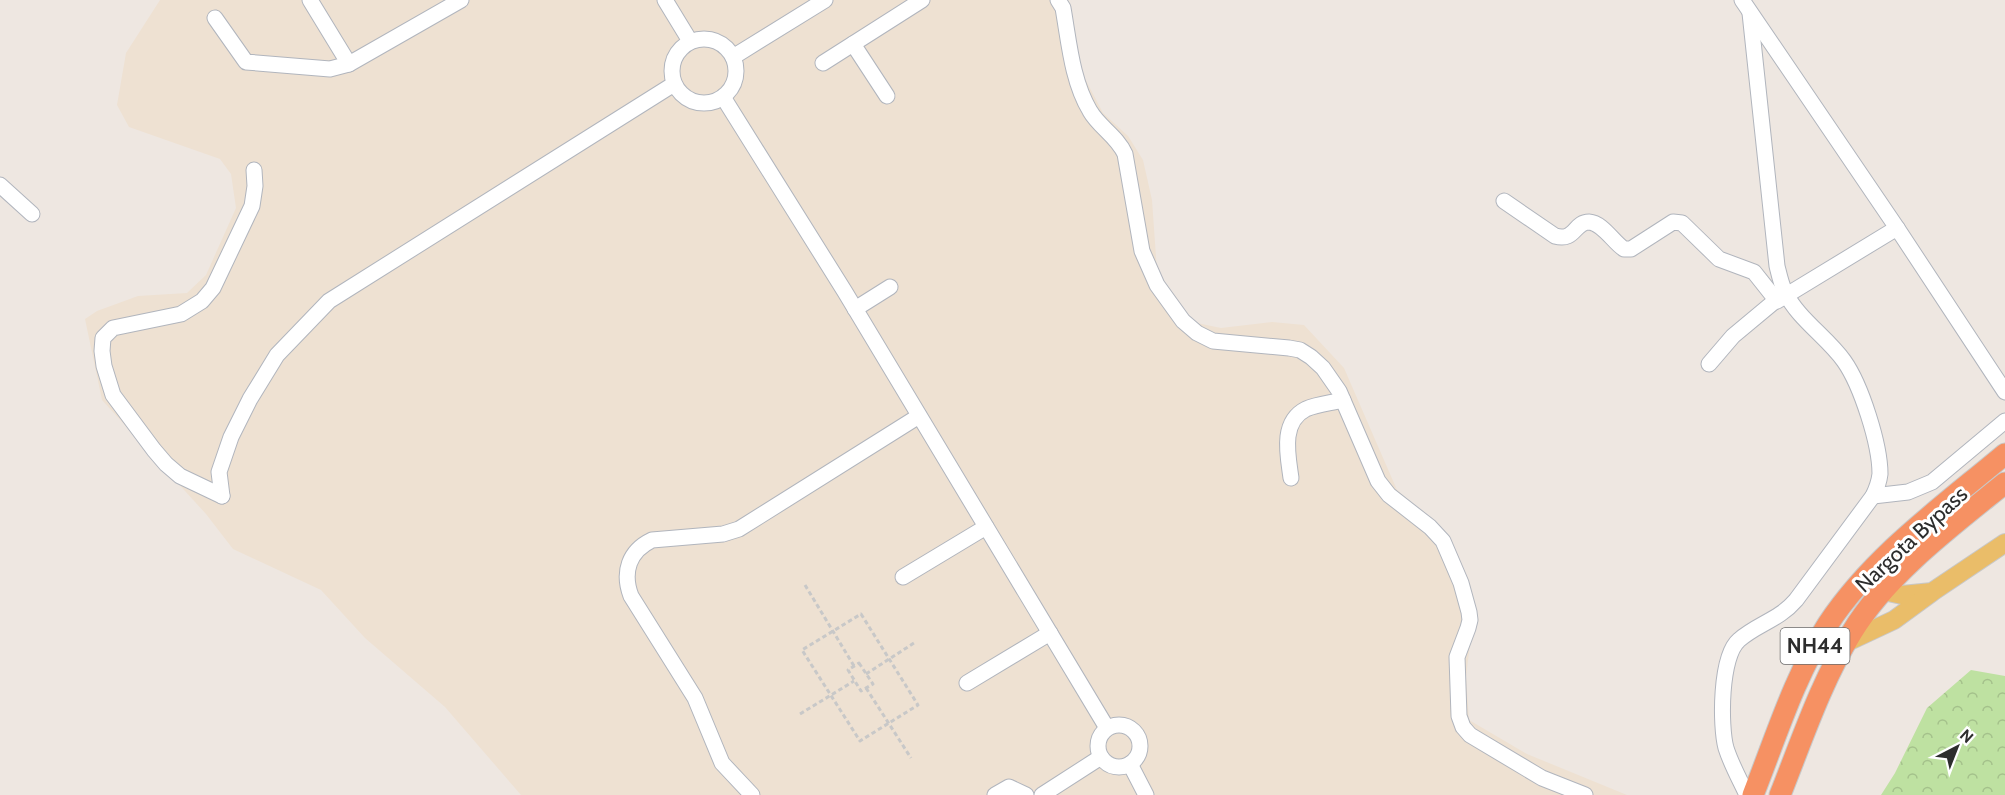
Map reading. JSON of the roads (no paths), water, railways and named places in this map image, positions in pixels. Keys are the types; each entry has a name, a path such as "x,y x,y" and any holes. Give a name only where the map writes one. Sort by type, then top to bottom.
{"highway":[{"name":"Nargota Bypass","path":"1753,795 1803,670 1828,624 1857,586 1882,560 2005,454"},
{"name":"Nargota Bypass","path":"1780,795 1827,679 1845,643 1859,622 1884,591 1935,541 2005,483"}],"main road":[{"path":"1845,643 1894,620 2005,543"},
{"path":"1884,591 1902,595 1932,592"}],"street":[{"path":"310,0 349,64"},
{"path":"215,18 246,62 330,69 349,64 461,0"},
{"path":"665,0 690,41"},
{"path":"733,57 825,0"},
{"path":"823,63 922,0"},
{"path":"1058,0 1063,8 1076,80 1085,103 1091,114 1122,146 1125,154 1142,251 1157,285 1183,321 1197,333 1213,341 1300,350 1323,368 1343,400 1378,481 1389,495 1439,534 1461,583 1470,620 1457,657 1459,716 1463,727 1470,735 1542,778 1586,795"},
{"path":"1746,7 1897,228 2005,392"},
{"path":"1746,7 1781,298"},
{"path":"707,38 715,40 722,44 733,57 736,74 734,82 723,97 709,103 700,103 685,97 674,84 671,67 673,59 677,52 690,41 707,38"},
{"path":"853,44 887,96"},
{"path":"254,170 255,186 252,206 213,288 202,301 181,314 113,328 103,338 104,366 113,395 160,457 180,476 222,496 219,472 231,437 250,399 277,355 329,301 674,84"},
{"path":"723,97 855,309 1107,728"},
{"path":"0,186 32,214"},
{"path":"1504,201 1555,237 1569,237 1581,224 1592,223 1624,249 1631,249 1673,222 1682,223 1719,259 1754,272 1843,359 1856,380 1873,431 1880,472 1879,484 1874,496 1785,612 1740,639 1733,646 1728,657 1722,727 1726,749 1747,795"},
{"path":"1709,364 1733,336 1781,298 1897,228"},
{"path":"855,309 890,287"},
{"path":"1291,478 1286,448 1289,430 1296,417 1306,410 1343,400"},
{"path":"752,795 722,763 695,698 631,596 626,583 630,561 644,544 652,540 723,534 739,528 919,417"},
{"path":"1874,496 1908,492 1932,482 2005,421"},
{"path":"903,577 986,527"},
{"path":"968,683 1050,633"},
{"path":"1124,725 1137,735 1140,751 1130,764 1114,767 1106,764 1101,758 1098,741 1107,728 1124,725"},
{"path":"1042,795 1101,758"},
{"path":"1130,764 1146,795"},
{"path":"995,795 1009,786 1026,795"}]}
